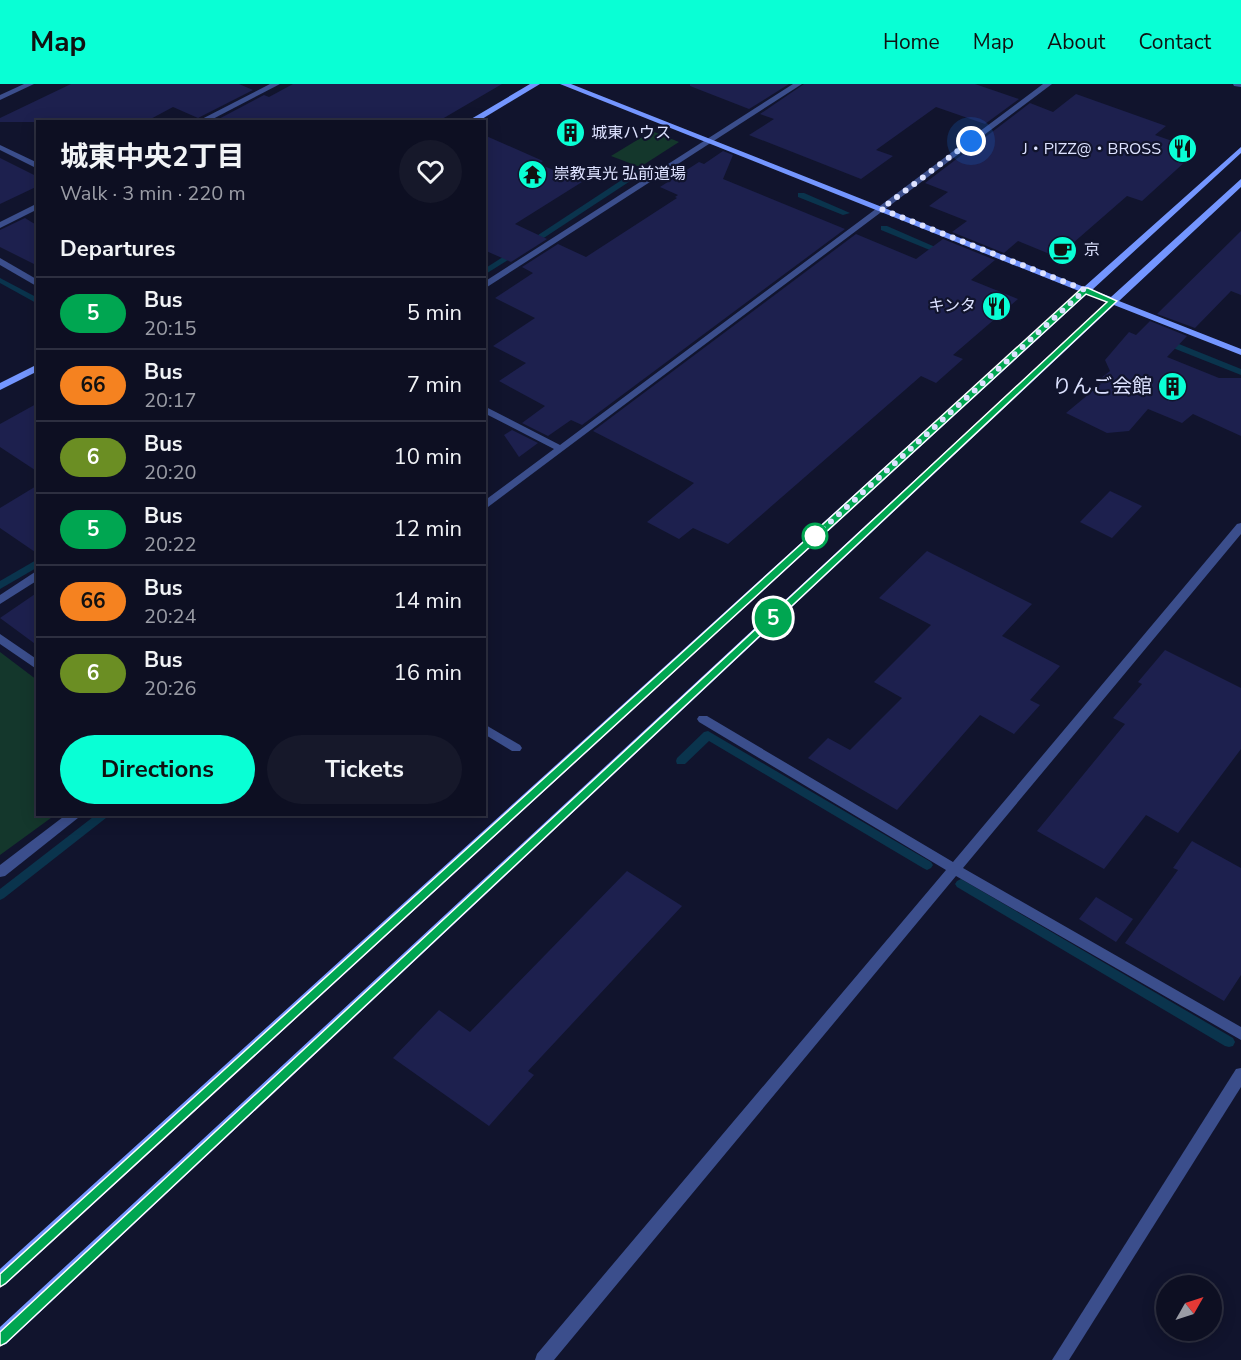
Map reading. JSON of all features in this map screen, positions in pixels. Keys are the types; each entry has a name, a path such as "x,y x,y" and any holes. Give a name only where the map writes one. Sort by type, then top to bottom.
{"street":[{"path":"204,120 276,84"},
{"path":"473,120 536,84"},
{"path":"564,84 1241,352"},
{"path":"486,285 798,84"},
{"path":"486,505 1048,84"},
{"path":"0,98 25,85"},
{"path":"0,147 36,165"},
{"path":"0,1279 1241,149"},
{"path":"0,1338 1241,182"},
{"path":"0,225 36,206"},
{"path":"0,261 36,283"},
{"path":"0,387 36,368"},
{"path":"486,410 561,449"},
{"path":"543,1360 1241,527"},
{"path":"0,600 36,575"},
{"path":"0,638 36,665"},
{"path":"703,719 953,868 1241,1034"},
{"path":"486,729 516,748"},
{"path":"0,872 74,816"},
{"path":"1060,1360 1241,1074"}],"green space":[{"path":"652,131 679,142 640,167 611,156"},
{"path":"0,652 36,679 36,816 54,816 0,855"}],"building":[{"path":"71,84 239,84 253,90 198,118 173,107 149,120 0,122 0,118"},
{"path":"293,84 502,84 440,120 217,120 264,95 269,97"},
{"path":"690,84 789,84 749,109 690,86"},
{"path":"804,84 975,84 1019,99 985,124 936,107 876,150 893,156 861,179 749,135 774,119 760,114"},
{"path":"1076,94 1166,126 1155,135 1198,150 1142,201 1127,196 1057,257 1018,241 1004,253 952,232 967,221 929,206 948,192 925,183 1030,103 1053,112"},
{"path":"486,136 543,161 539,164 582,182 515,224 547,239 511,262 486,251"},
{"path":"723,151 733,155 723,179 845,229 582,425 571,420 548,436 522,423 545,406 499,381 526,363 493,346 535,318 495,298 533,273 522,267 558,244 586,257 677,198 675,197 678,195 660,187 699,162 704,164"},
{"path":"0,158 36,176 36,187 0,204"},
{"path":"25,218 36,225 36,265 0,247 0,230"},
{"path":"1241,231 1241,295 1231,291 1195,328 1157,314"},
{"path":"856,234 916,259 943,239 995,260 971,280 1018,299 953,355 963,359 936,383 921,376 728,544 693,528 679,539 647,522 694,483 593,431"},
{"name":"りんご会館","path":"1150,321 1187,336 1167,357 1219,378 1241,378 1241,436 1193,414 1182,423 1148,409 1129,431 1107,433 1066,413 1101,384 1096,382 1110,371 1105,360 1129,332 1136,335"},
{"path":"36,404 36,471 0,447 0,424"},
{"path":"512,430 538,443 519,457 504,435"},
{"path":"36,486 36,553 0,528 0,508"},
{"path":"1110,491 1142,506 1112,538 1080,522"},
{"path":"927,551 1032,604 1002,636 1060,666 1030,700 1040,705 1014,734 980,715 897,810 808,758 828,738 850,750 902,698 874,682 931,625 879,598"},
{"path":"36,593 36,645 0,618"},
{"path":"1165,650 1241,688 1241,749 1178,833 1146,815 1104,869 1037,831 1125,724 1113,718 1142,684 1138,682"},
{"path":"1192,841 1241,868 1241,975 1224,1001 1125,943 1178,870 1173,868"},
{"path":"627,871 682,906 528,1071 534,1075 489,1126 393,1058 439,1010 470,1032"},
{"path":"1096,897 1133,919 1116,942 1079,919"}],"waterway":[{"path":"530,243 646,168"},
{"path":"801,195 846,213"},
{"path":"884,228 945,253"},
{"path":"486,272 517,252"},
{"path":"0,280 36,301"},
{"path":"1166,342 1241,372"},
{"path":"0,586 36,563"},
{"path":"681,761 708,735 927,865"},
{"path":"0,895 103,816"},
{"path":"961,884 1229,1042"}],"bus line":[{"name":"5","path":"0,1279 1085,290 1113,301 0,1338"}],"place":[{"name":"城東ハウス","path":"570,133"},
{"name":"J・PIZZ@・BROSS","path":"1182,149"},
{"name":"崇教真光 弘前道場","path":"533,174"},
{"name":"京","path":"1063,250"},
{"name":"キンタ","path":"997,306"},
{"name":"りんご会館","path":"1173,386"}],"route":[{"path":"815,536 1085,290 881,209 971,141"}]}
